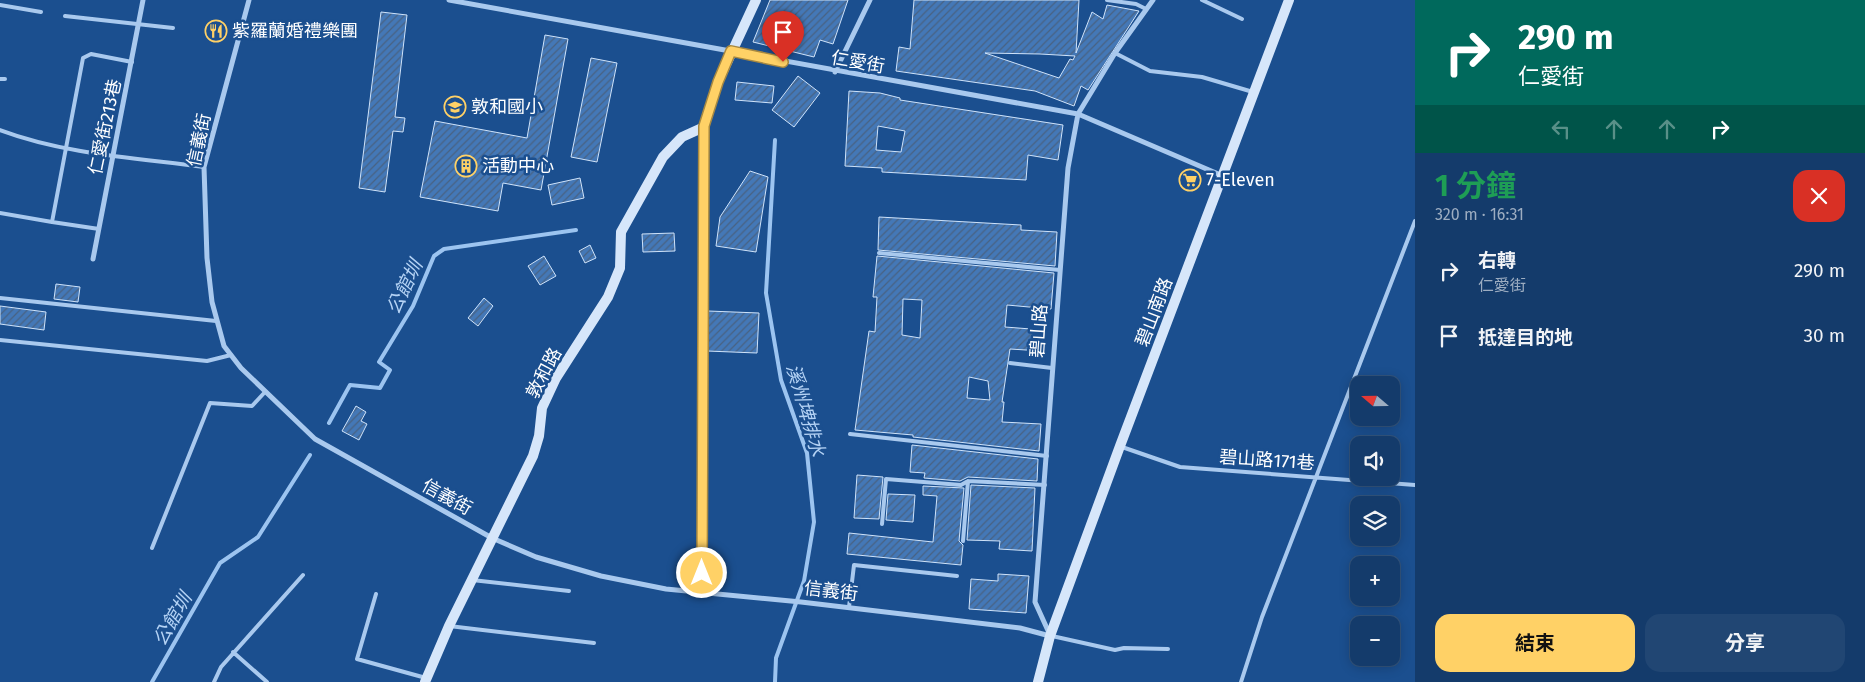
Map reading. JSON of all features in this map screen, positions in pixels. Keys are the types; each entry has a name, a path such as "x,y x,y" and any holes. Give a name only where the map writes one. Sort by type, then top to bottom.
{"street":[{"name":"仁愛街213巷","path":"93,259 144,0"},
{"name":"信義街","path":"249,0 204,167 207,258 212,302 224,346 265,392 315,439 492,538 536,557 601,576 666,589 849,607 1020,628 1050,636"},
{"name":"仁愛街","path":"449,0 731,51 835,72 1078,114 1223,176"},
{"path":"484,7 486,0"},
{"path":"702,593 704,126 718,82 756,0"},
{"path":"835,72 870,0"},
{"name":"碧山路","path":"1050,636 1035,602 1068,168 1078,114 1115,53 1153,0"},
{"name":"碧山南路","path":"1050,636 1120,446 1290,0"},
{"name":"敦和路","path":"425,680 449,626 533,456 539,436 542,408 556,378 611,290 620,268 621,232 663,157 682,137 704,126"},
{"path":"1038,682 1050,636"}],"lane":[{"path":"1107,0 1136,4 1146,9"},
{"path":"1202,0 1242,18"},
{"path":"0,6 41,12"},
{"path":"65,16 173,28"},
{"path":"1115,53 1150,71 1202,76 1254,93"},
{"path":"52,222 83,58 91,54 132,62"},
{"path":"0,79 5,79"},
{"path":"0,130 31,142 112,156 204,167"},
{"path":"0,213 99,229"},
{"path":"1241,682 1262,617 1415,221"},
{"path":"879,253 1060,270"},
{"path":"0,298 216,321"},
{"path":"0,340 207,361 231,355"},
{"path":"1010,363 1052,368"},
{"path":"152,548 210,403 252,406 265,392"},
{"path":"850,434 1047,456"},
{"name":"碧山路171巷","path":"1120,446 1180,467 1415,485"},
{"path":"882,524 886,479 961,485 968,480 1045,485"},
{"path":"963,541 968,480"},
{"path":"849,607 854,566 957,576"},
{"path":"214,682 221,666 303,575"},
{"path":"472,580 569,591"},
{"path":"376,594 357,659 425,680"},
{"path":"449,626 594,643"},
{"path":"1050,636 1115,650 1124,648 1168,649"},
{"path":"233,652 266,682"}],"building":[{"path":"770,0 848,0 833,44 820,40 814,57 753,42"},
{"path":"914,0 1079,0 1076,53 1092,12 1103,19 1107,5 1139,11 1088,90 1081,86 1074,106 1035,91 896,71 899,47 910,49","holes":["985,53 1075,56 1073,60 1070,59 1059,78"]},
{"path":"381,12 407,15 395,117 405,118 403,132 393,131 385,192 359,188"},
{"path":"545,35 568,39 541,190 503,183 498,211 420,197 435,121 527,138"},
{"path":"591,58 617,63 597,162 571,157"},
{"path":"798,76 820,93 794,127 772,110"},
{"path":"737,82 774,86 772,103 735,100"},
{"path":"849,91 880,93 900,98 900,100 1063,125 1058,160 1028,155 1026,180 882,172 882,168 845,166","holes":["878,126 905,131 901,152 876,150"]},
{"path":"750,171 768,177 756,252 716,246 720,217"},
{"path":"580,178 584,198 552,205 548,185"},
{"path":"879,217 1021,225 1021,230 1057,232 1055,266 878,250"},
{"path":"674,233 675,251 643,252 642,234"},
{"path":"590,245 596,258 585,263 579,251"},
{"path":"544,256 556,276 540,285 528,266"},
{"path":"877,256 1054,273 1051,309 1007,305 1005,327 1044,330 1042,351 1010,349 1002,402 1004,402 1002,422 1041,424 1039,451 913,437 913,435 855,430 869,331 875,332 877,297 873,297","holes":["903,299 922,300 920,338 902,335","969,377 988,381 990,400 967,398"]},
{"path":"56,284 80,287 78,302 54,299"},
{"path":"484,298 493,306 478,326 468,318"},
{"path":"0,306 46,312 44,330 0,324"},
{"path":"708,311 759,313 757,353 707,351"},
{"path":"356,406 366,412 361,421 367,424 359,440 342,431"},
{"path":"912,445 1038,459 1037,481 968,477 960,481 924,478 925,473 910,472"},
{"path":"857,475 883,477 879,519 854,518"},
{"path":"971,485 1035,488 1032,551 999,549 1000,541 967,540"},
{"path":"923,486 964,488 959,541 963,545 961,565 847,554 849,533 933,542 937,496 923,495"},
{"path":"888,494 915,495 913,522 886,520"},
{"path":"998,574 1029,576 1026,613 969,609 971,579 998,581"}],"waterway":[{"name":"溪州埤排水","path":"775,140 766,293 781,380 807,453 814,522 804,581 776,658 775,682"},
{"name":"公館圳","path":"329,423 350,385 380,388 390,370 379,362 413,306 434,256 444,249 576,230"},
{"name":"公館圳","path":"152,682 220,563 258,537 310,455"}],"place":[{"name":"紫羅蘭婚禮樂團","path":"216,31"},
{"name":"敦和國小","path":"455,107"},
{"name":"活動中心","path":"466,166"},
{"name":"7-Eleven","path":"1190,180"}],"route":[{"path":"702,573 704,126 718,82 731,51 783,62"}]}
